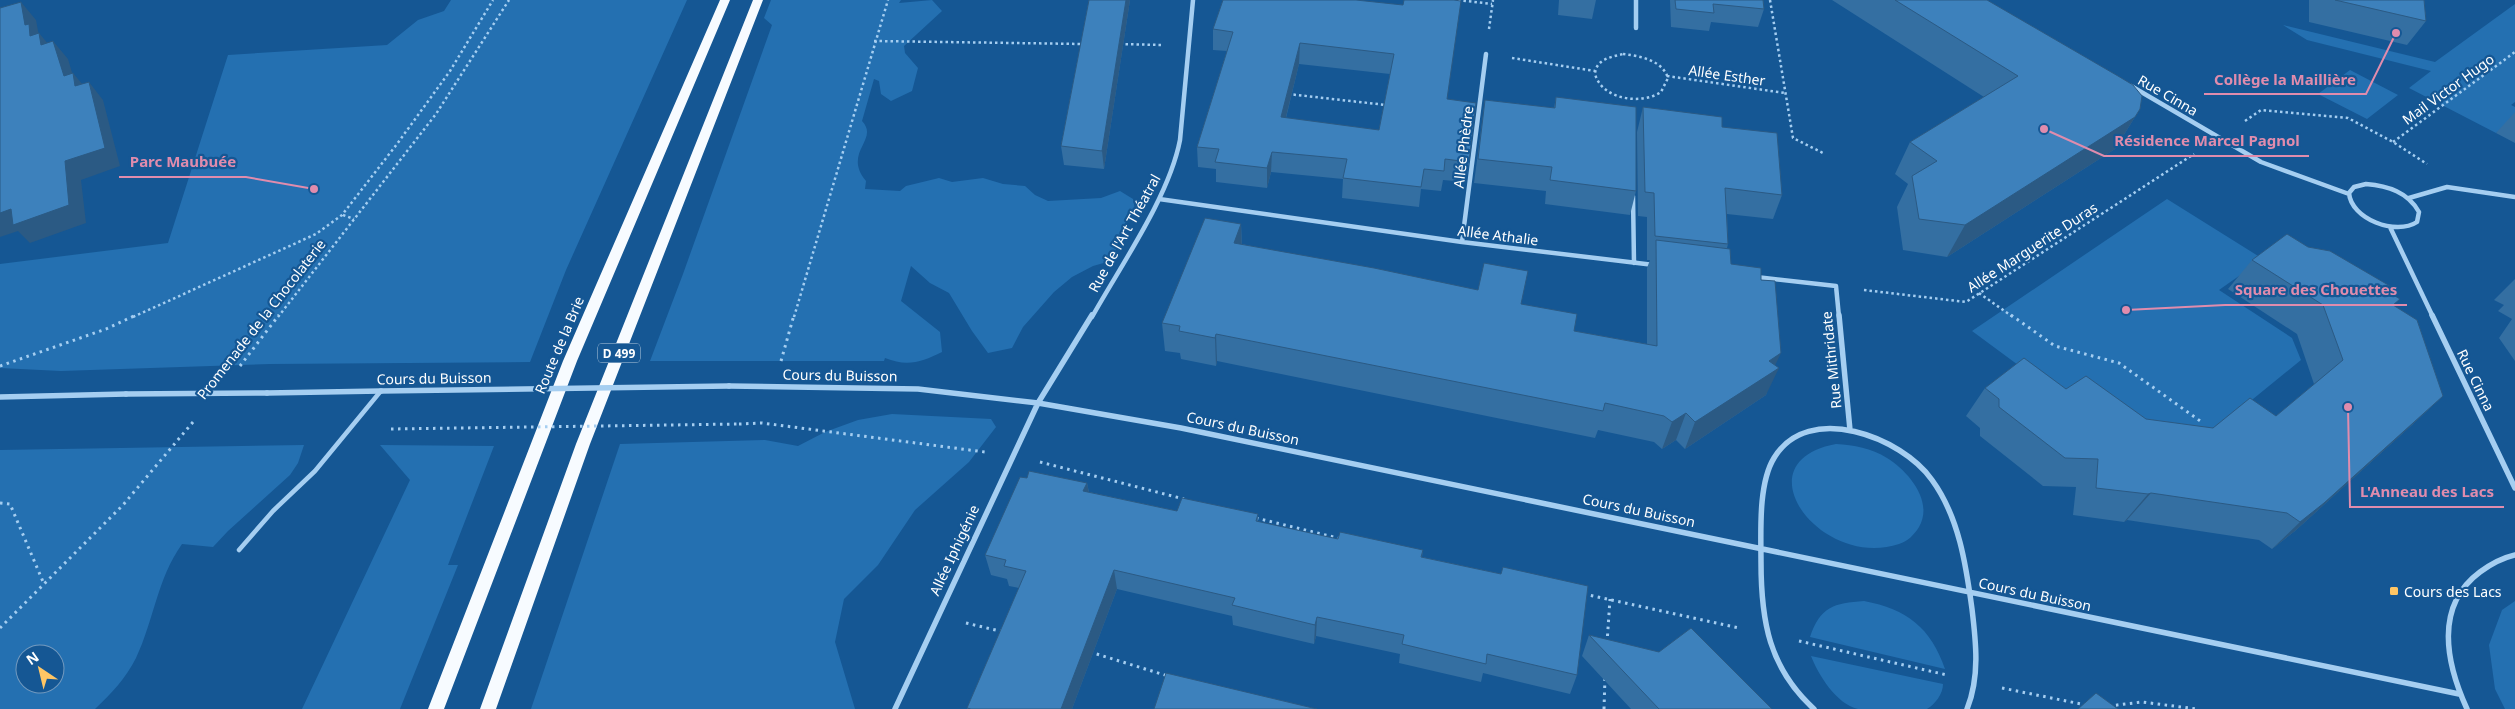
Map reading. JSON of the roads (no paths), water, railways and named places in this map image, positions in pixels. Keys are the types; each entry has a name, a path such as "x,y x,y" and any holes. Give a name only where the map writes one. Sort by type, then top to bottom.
{"highway":[{"name":"Route de la Brie","path":"436,709 570,361 725,0"},
{"name":"D 499","path":"488,709 583,444 758,0"}],"street":[{"name":"Rue de l'Art Théatral","path":"1038,403 1069,356 1159,199 1176,161 1180,140 1193,0"},
{"path":"1636,0 1636,28"},
{"name":"Allée Phèdre","path":"1462,242 1486,54"},
{"name":"Rue Cinna","path":"2126,84 2261,162 2349,194"},
{"path":"2366,184 2388,187 2409,198 2420,212 2417,224 2411,227 2390,227 2360,213 2350,200 2349,194 2358,185 2366,184"},
{"path":"2409,198 2447,187 2464,188 2515,198"},
{"path":"1633,188 1634,263"},
{"name":"Allée Athalie","path":"1159,199 1462,242 1663,266"},
{"name":"Rue Cinna","path":"2390,227 2515,488"},
{"name":"Rue Mithridate","path":"1749,276 1836,286 1850,430"},
{"name":"Cours du Buisson","path":"0,397 773,386 918,389 1038,403 1181,428 1761,548 1970,594 2459,694"},
{"name":"Allée Iphigénie","path":"895,709 1038,403"},
{"name":"Rue Mithridate","path":"1814,709 1807,704 1777,666 1767,634 1761,587 1761,548 1766,484 1773,459 1789,439 1816,429 1850,430 1882,438 1910,456 1932,479 1952,514 1970,594 1975,640 1974,682 1967,709"},
{"path":"2467,709 2459,694 2446,645 2451,606 2472,576 2506,556 2515,555"}],"lane":[{"path":"239,550 273,510 315,471 381,391"}],"place":[{"name":"Collège la Maillière","path":"2396,33"},
{"name":"Résidence Marcel Pagnol","path":"2044,129"},
{"name":"Parc Maubuée","path":"314,189"},
{"name":"Square des Chouettes","path":"2126,310"},
{"name":"L'Anneau des Lacs","path":"2348,407"},
{"name":"Cours des Lacs","path":"2394,591"}]}
